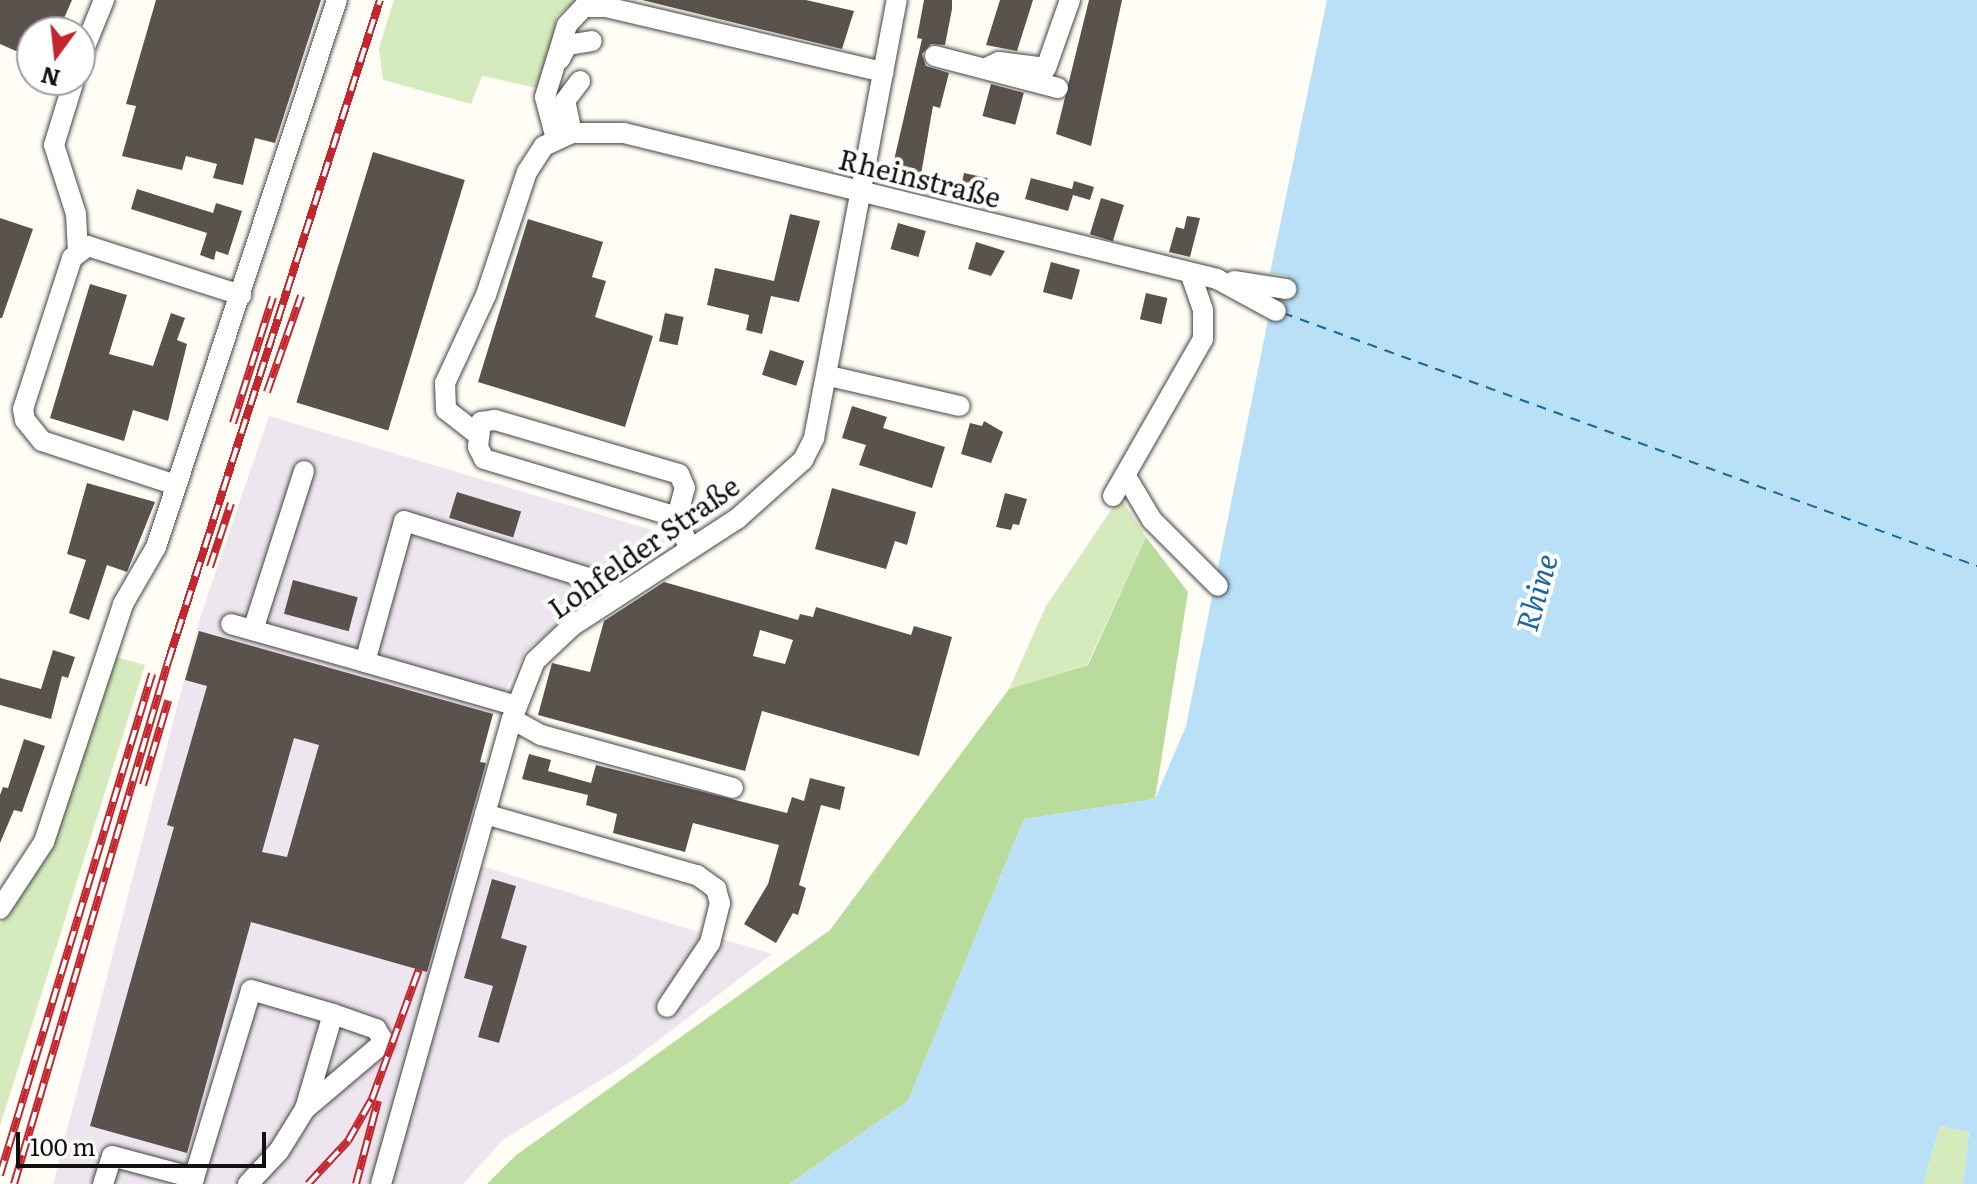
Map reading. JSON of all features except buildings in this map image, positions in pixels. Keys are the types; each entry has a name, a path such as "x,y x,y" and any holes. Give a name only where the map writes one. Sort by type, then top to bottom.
{"street":[{"path":"96,20 104,0"},
{"path":"0,909 44,842 123,604 156,547 337,0"},
{"name":"Lohfelder Straße","path":"381,1184 514,712 535,661 572,626 737,519 803,460 814,438 829,376 859,190 897,0"},
{"path":"986,68 999,62 1046,68 1055,55 1070,0"},
{"path":"557,139 545,97 567,25 584,7 663,19 883,72"},
{"path":"551,73 567,45 592,41"},
{"path":"935,56 1058,88"},
{"path":"477,434 446,410 445,383 486,295 527,172 557,139 565,101 580,81"},
{"path":"69,96 54,145 76,214 78,249 23,409 25,420 42,441 176,485"},
{"name":"Rheinstraße","path":"557,139 624,133 1217,279 1276,311"},
{"path":"78,249 88,246 241,295"},
{"path":"1113,496 1127,478 1203,339 1203,310 1190,273"},
{"path":"1217,279 1286,289"},
{"path":"829,376 960,406"},
{"path":"677,517 484,459 477,434 481,422 495,420 679,474 685,488 677,517 689,548"},
{"path":"253,630 304,471"},
{"path":"1127,478 1152,520 1218,586"},
{"path":"365,662 404,521 601,582 619,594"},
{"path":"231,624 365,662 514,712 541,735 733,788"},
{"path":"485,814 697,875 716,889 720,903 710,943 667,1007"},
{"path":"103,1184 112,1156 193,1181 251,990 376,1029 384,1042 305,1109"},
{"path":"248,1184 279,1151 305,1109 333,1014"}],"shaded area":[{"path":"269,416 672,536 526,650 493,714 480,761 488,764 461,860 772,954 627,1064 504,1139 463,1184 53,1184 201,615"}],"green space":[{"path":"394,0 578,0 557,15 542,89 482,76 471,104 383,80 379,48"},
{"path":"1120,497 1146,537 1087,665 1009,689 1046,606"},
{"path":"1146,537 1188,592 1155,799 1024,819 908,1101 789,1184 487,1184 515,1156 830,930 1009,689 1088,665"},
{"path":"112,656 145,665 0,1126 0,925 49,848"},
{"path":"1940,1126 1969,1132 1963,1184 1923,1184"}],"water":[{"name":"Rhine","path":"1327,0 1977,0 1977,1184 1963,1184 1969,1132 1940,1126 1923,1184 789,1184 908,1101 1024,819 1155,799 1186,726 1268,320 1283,303 1288,276 1270,273"}],"ferry route":[{"path":"1283,313 1977,566"}],"railway":[{"path":"14,1184 168,662 380,0"},
{"path":"267,392 301,296"},
{"path":"233,423 273,297"},
{"path":"210,567 231,503"},
{"path":"0,1175 152,674"},
{"path":"143,785 168,701"},
{"path":"308,1184 348,1141 372,1099 419,969"},
{"path":"356,1184 378,1101"}]}
